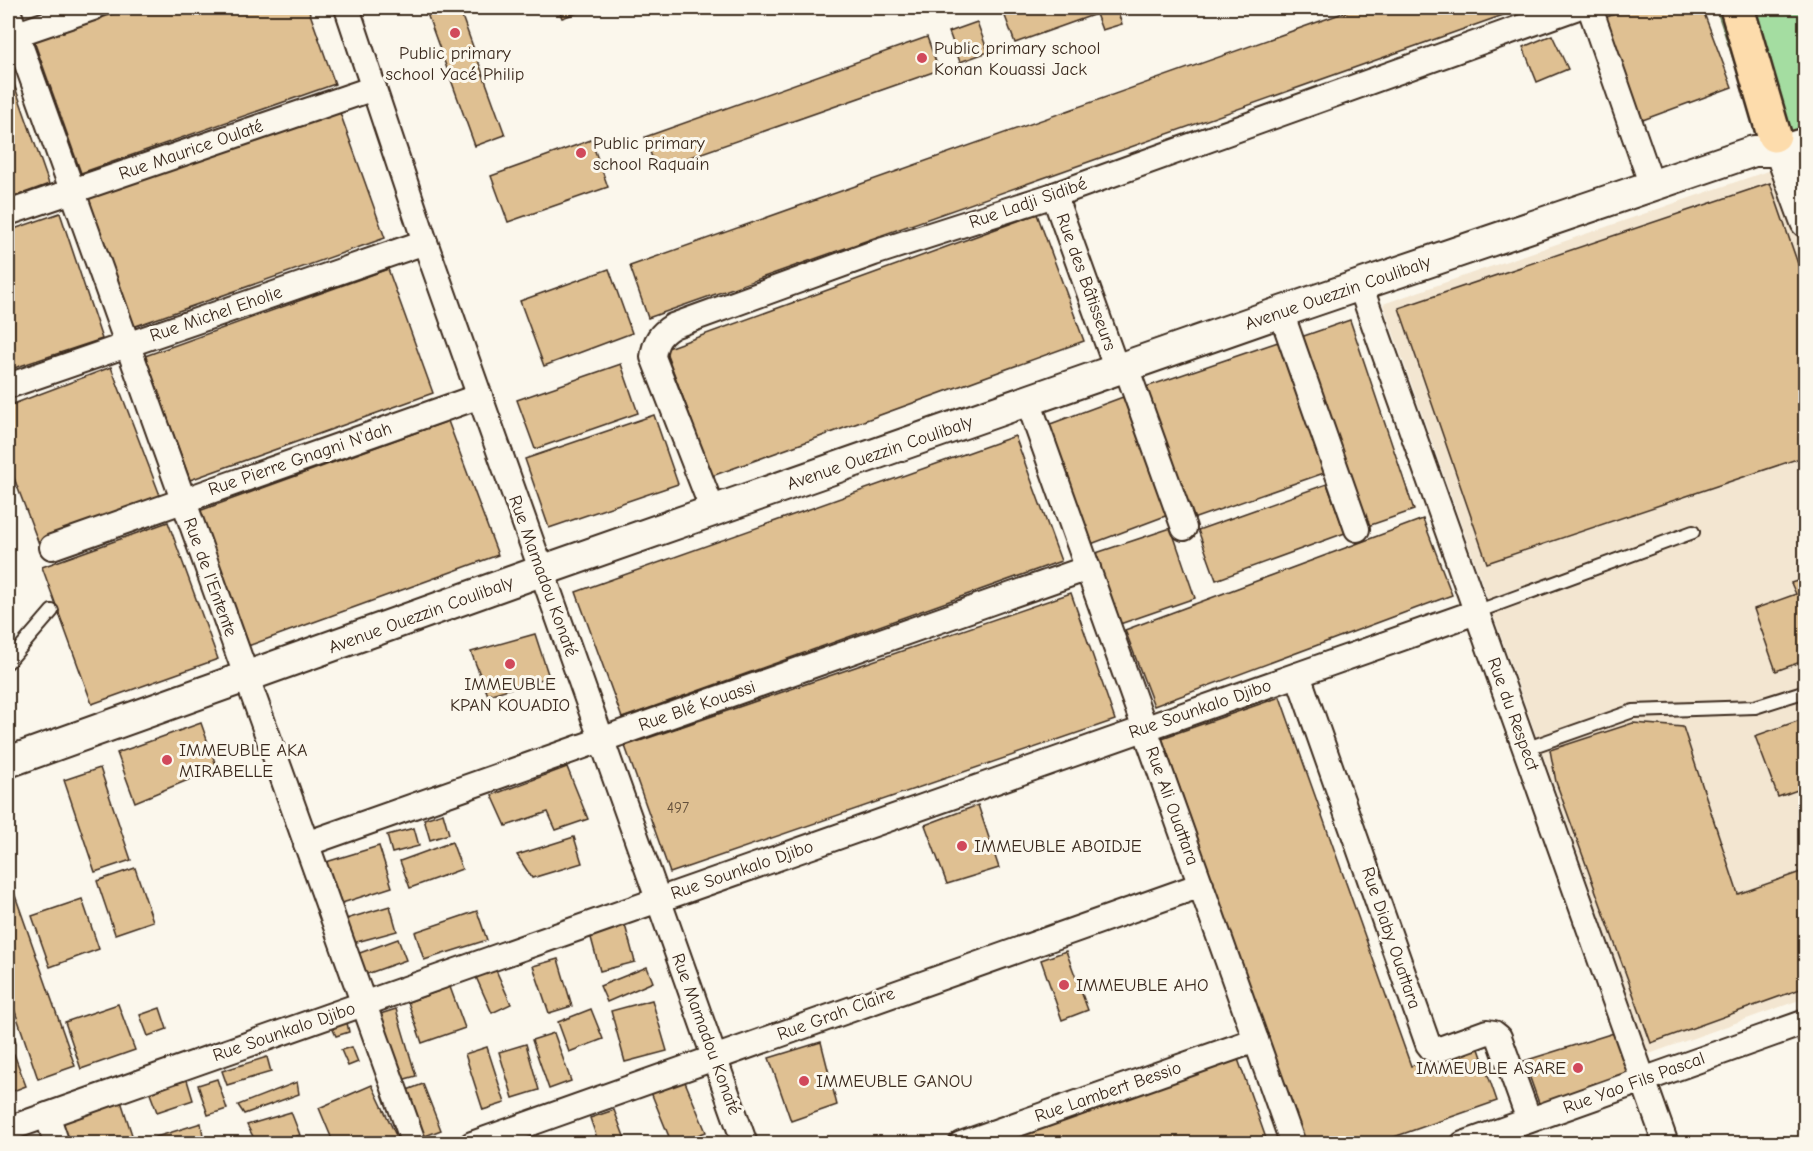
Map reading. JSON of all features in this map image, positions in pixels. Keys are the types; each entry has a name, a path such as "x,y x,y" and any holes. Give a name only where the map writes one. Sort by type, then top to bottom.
{"highway":[{"path":"1737,8 1779,145"}],"street":[{"path":"12,36 93,8"},
{"name":"Rue Mamadou Konaté","path":"347,8 425,242 745,1143"},
{"name":"Rue Ladji Sidibé","path":"712,512 653,357 655,344 663,332 673,326 874,253 1054,195 1575,8"},
{"path":"1590,8 1652,186"},
{"name":"Rue de l'Entente","path":"8,11 12,36 72,191 414,1143"},
{"name":"Rue Maurice Oulaté","path":"8,213 374,88"},
{"name":"Avenue Ouezzin Coulibaly","path":"8,762 541,571 1281,312 1779,145 1806,123"},
{"path":"1779,145 1806,222"},
{"name":"Rue des Bâtisseurs","path":"1054,195 1184,528"},
{"name":"Rue Michel Eholie","path":"8,387 425,242"},
{"name":"Rue du Respect","path":"1360,285 1666,1143"},
{"path":"1281,312 1357,529"},
{"name":"Rue Pierre Gnagni N'dah","path":"52,547 480,396"},
{"name":"Rue Ali Ouattara","path":"1028,401 1293,1143"},
{"name":"Rue Blé Kouassi","path":"306,844 1088,568"},
{"name":"Rue Sounkalo Djibo","path":"8,1129 1476,612"},
{"name":"Rue Diaby Ouattara","path":"1298,675 1428,1044 1432,1049 1440,1049 1487,1032 1494,1033 1499,1038 1529,1120"},
{"name":"Rue Grah Claire","path":"472,1143 1201,885"},
{"name":"Rue Yao Fils Pascal","path":"1463,1143 1806,1022"},
{"name":"Rue Lambert Bessio","path":"961,1143 1256,1040"},
{"path":"47,1115 57,1143"}],"lane":[{"path":"1476,612 1693,532"},
{"path":"8,662 52,611"},
{"path":"1525,749 1633,711 1755,707 1806,691"}],"shaded area":[{"path":"1805,158 1805,998 1649,1054 1383,304"}],"green space":[{"path":"1716,8 1805,8 1805,158 1770,169"}],"building":[{"path":"130,8 308,8 335,84 81,173 34,41"},
{"path":"425,8 459,8 505,135 475,146"},
{"path":"558,8 591,8 562,18"},
{"path":"1002,8 1116,8 1122,24 1102,30 1096,14 1015,43"},
{"path":"1357,8 1523,8 648,318 630,266"},
{"path":"1632,8 1702,8 1732,87 1640,121 1601,19"},
{"path":"977,22 988,52 960,62 949,32"},
{"path":"1552,35 1568,69 1537,82 1523,47"},
{"path":"927,37 939,70 656,169 645,137"},
{"path":"8,67 49,184 8,199"},
{"path":"339,110 385,238 133,327 88,199"},
{"path":"591,140 608,187 508,222 491,176"},
{"path":"1770,183 1806,287 1806,456 1487,563 1399,308"},
{"path":"60,213 102,339 8,370 8,231"},
{"path":"1037,214 1084,341 712,476 665,349"},
{"path":"388,269 433,393 190,480 145,356"},
{"path":"609,269 632,333 544,366 520,301"},
{"path":"1350,320 1414,510 1362,528 1298,338"},
{"path":"1278,342 1324,473 1187,521 1140,389"},
{"path":"621,364 638,413 535,449 517,400"},
{"path":"111,367 161,498 39,544 8,462 8,406"},
{"path":"1123,397 1168,515 1091,544 1045,426"},
{"path":"654,415 678,484 549,528 525,459"},
{"path":"448,421 498,555 248,646 199,511"},
{"path":"1015,436 1061,561 622,718 576,592"},
{"path":"1327,484 1345,533 1216,580 1198,530"},
{"path":"1423,519 1452,595 1154,706 1125,630"},
{"path":"168,522 218,659 92,704 42,567"},
{"path":"1171,528 1195,598 1117,625 1093,554"},
{"path":"1806,578 1806,660 1776,671 1754,609 1796,594 1791,583"},
{"path":"1071,593 1115,720 670,873 625,746"},
{"name":"IMMEUBLE KPAN KOUADIO","path":"535,634 549,677 488,695 471,652"},
{"path":"1280,697 1411,1066 1477,1043 1497,1101 1374,1144 1305,1144 1162,738"},
{"path":"1806,718 1806,787 1778,797 1755,736"},
{"name":"IMMEUBLE AKA MIRABELLE","path":"201,723 217,768 135,802 117,753"},
{"path":"1633,723 1683,727 1738,894 1806,870 1806,987 1651,1043 1556,782 1550,750"},
{"path":"567,767 588,819 556,830 548,812 506,826 492,795"},
{"path":"100,768 131,860 95,872 64,780"},
{"name":"IMMEUBLE ABOIDJE","path":"978,805 999,868 947,884 925,825"},
{"path":"443,813 449,834 430,840 424,819"},
{"path":"414,828 419,846 392,853 387,835"},
{"path":"574,837 582,863 532,878 517,855"},
{"path":"452,842 462,869 410,888 400,861"},
{"path":"379,846 392,887 339,904 326,862"},
{"path":"135,868 153,921 115,934 97,881"},
{"path":"11,884 75,1066 38,1079 8,991 8,885"},
{"path":"82,899 99,949 50,967 32,916"},
{"path":"390,906 397,931 353,943 346,919"},
{"path":"477,911 487,940 424,960 415,932"},
{"path":"625,925 635,962 600,971 590,934"},
{"path":"398,939 406,960 364,975 357,954"},
{"name":"IMMEUBLE AHO","path":"1066,951 1088,1010 1062,1020 1041,960"},
{"path":"558,959 572,1006 549,1013 533,966"},
{"path":"647,967 653,982 607,1002 600,986"},
{"path":"495,968 511,1004 492,1013 476,977"},
{"path":"450,987 465,1028 422,1043 408,1002"},
{"path":"652,1000 667,1051 625,1062 611,1011"},
{"path":"118,1004 135,1050 81,1069 65,1022"},
{"path":"160,1008 167,1029 148,1036 140,1015"},
{"path":"396,1009 416,1076 398,1081 377,1015"},
{"path":"591,1009 603,1039 569,1052 558,1022"},
{"path":"8,1018 16,1042 8,1045"},
{"path":"346,1018 349,1032 336,1036 329,1021"},
{"name":"IMMEUBLE ASARE","path":"1617,1032 1632,1075 1540,1106 1524,1061"},
{"path":"554,1033 571,1081 549,1089 532,1040"},
{"name":"IMMEUBLE GANOU","path":"821,1042 837,1105 791,1121 769,1058"},
{"path":"526,1044 539,1090 513,1098 499,1052"},
{"path":"352,1047 358,1062 348,1066 341,1050"},
{"path":"487,1047 505,1103 483,1110 465,1054"},
{"path":"14,1054 26,1086 8,1093 8,1057"},
{"path":"267,1057 271,1072 227,1085 222,1071"},
{"path":"1238,1059 1268,1144 998,1144"},
{"path":"683,1077 706,1132 672,1144 650,1090"},
{"path":"217,1079 227,1109 208,1115 198,1085"},
{"path":"187,1080 193,1100 157,1112 149,1091"},
{"path":"297,1082 299,1094 244,1114 238,1105"},
{"path":"423,1084 441,1130 420,1138 402,1092"},
{"path":"372,1085 400,1144 334,1144 319,1108"},
{"path":"121,1101 133,1138 117,1144 66,1144 59,1122"},
{"path":"614,1110 627,1144 599,1144 590,1118"},
{"path":"291,1112 300,1135 274,1144 257,1144 247,1125"},
{"path":"201,1123 203,1136 180,1144 143,1144 143,1141"}],"place":[{"name":"Public primary school Yacé Philip","path":"455,33"},
{"name":"Public primary school Konan Kouassi Jack","path":"922,58"},
{"name":"Public primary school Raquain","path":"581,153"},
{"name":"IMMEUBLE KPAN KOUADIO","path":"510,664"},
{"name":"IMMEUBLE AKA MIRABELLE","path":"167,760"},
{"name":"IMMEUBLE ABOIDJE","path":"962,846"},
{"name":"IMMEUBLE AHO","path":"1064,985"},
{"name":"IMMEUBLE ASARE","path":"1578,1068"},
{"name":"IMMEUBLE GANOU","path":"804,1081"}]}
